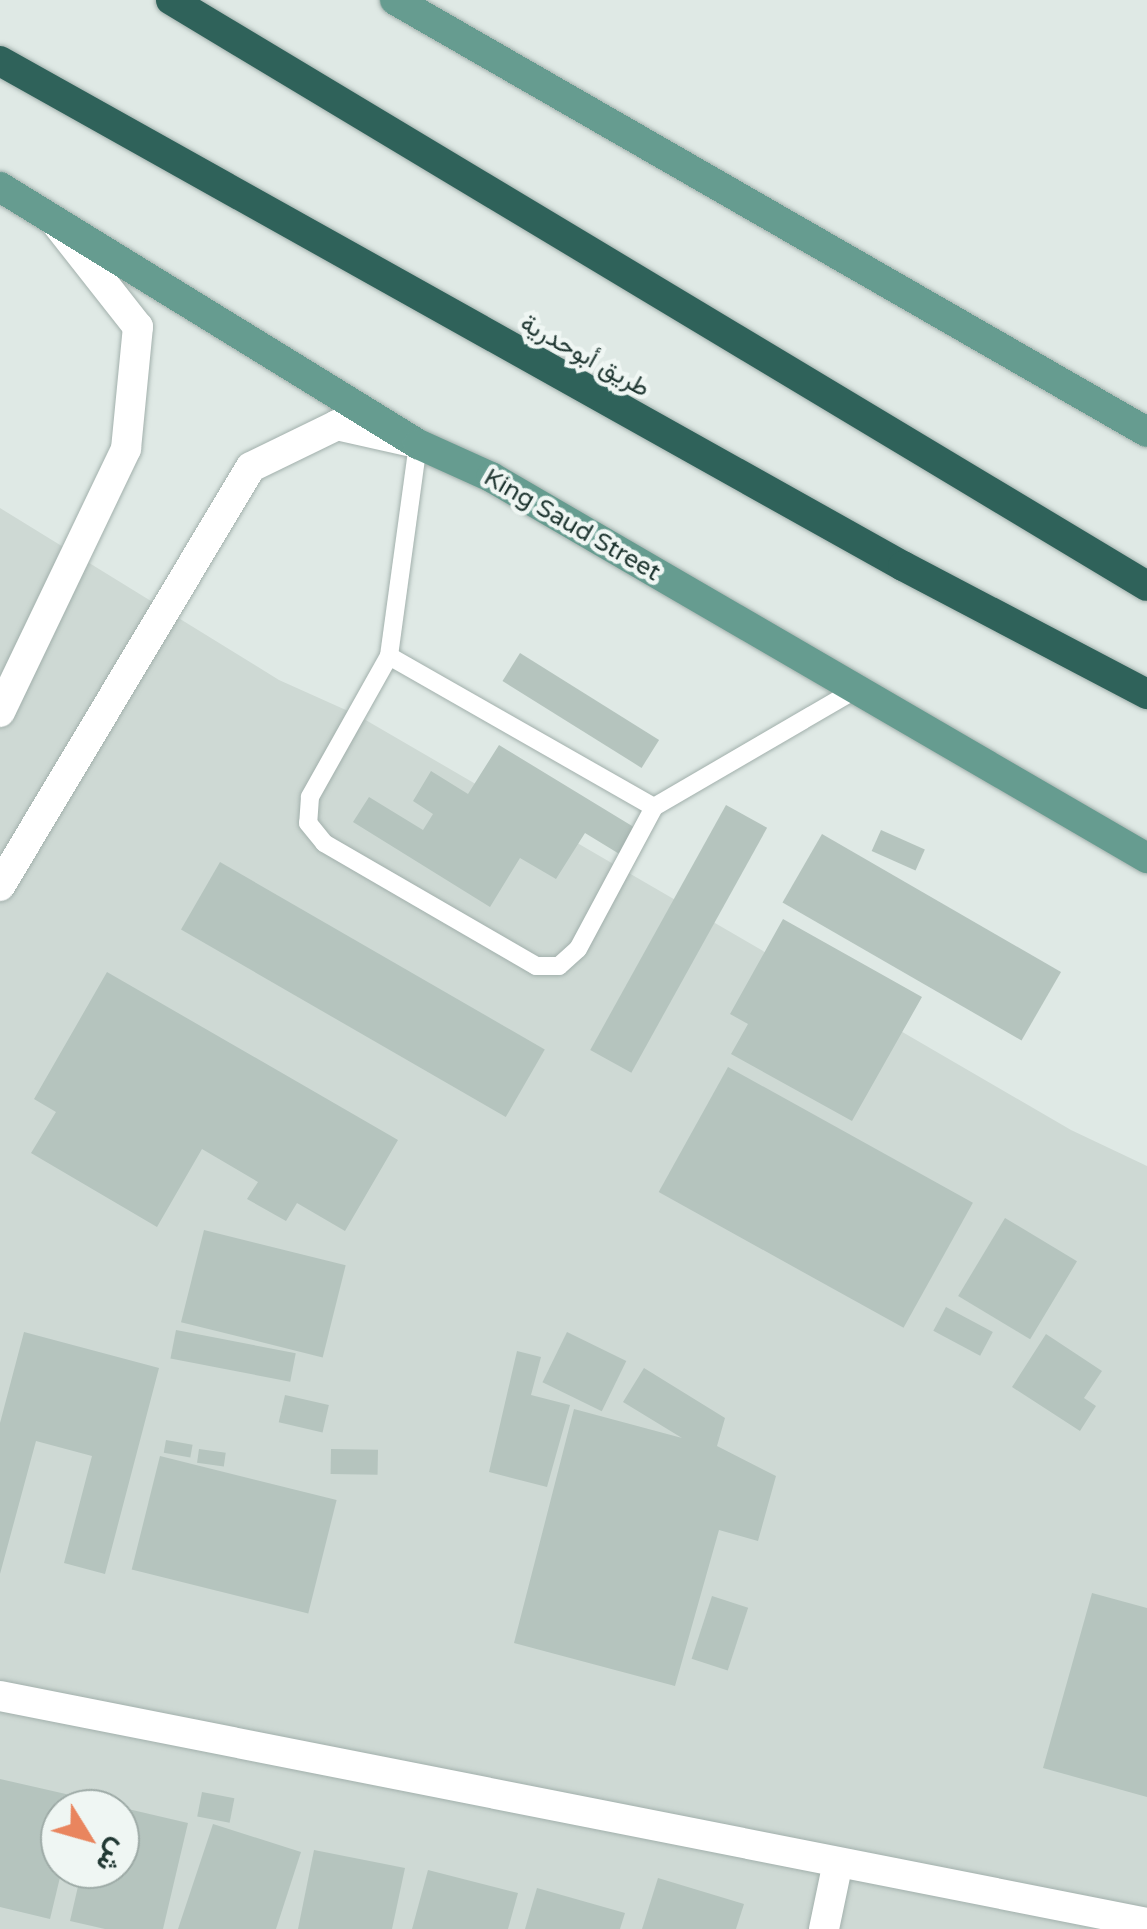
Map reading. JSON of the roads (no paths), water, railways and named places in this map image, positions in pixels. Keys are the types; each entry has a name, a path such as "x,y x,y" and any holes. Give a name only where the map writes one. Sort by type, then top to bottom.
{"highway":[{"path":"171,0 1147,586"},
{"name":"طريق أبوحدرية","path":"0,61 902,566 1147,694"}],"main road":[{"path":"395,0 1147,432"},
{"name":"King Saud Street","path":"0,187 418,444 491,477 1147,858"}],"street":[{"path":"0,712 126,449 138,327 52,218"},
{"path":"0,886 251,467 337,425 418,444"},
{"path":"0,1696 838,1862 1077,1919 1147,1923"},
{"path":"824,1929 838,1862"}],"lane":[{"path":"418,444 389,656 310,797 308,823 324,843 536,966 560,966 578,948 654,807 857,689"},
{"path":"389,656 654,807"}]}
